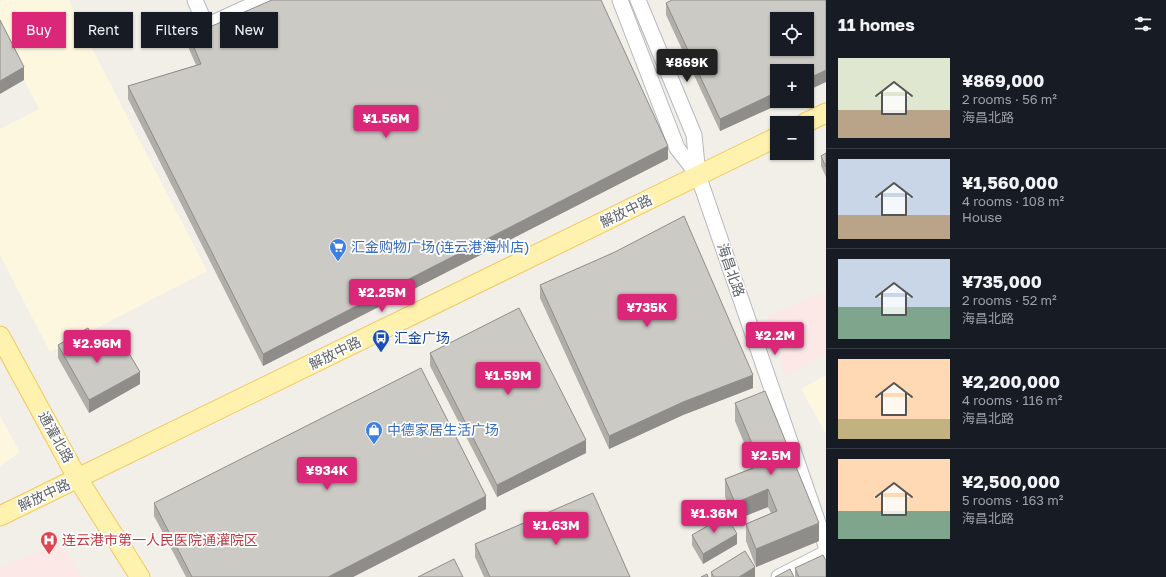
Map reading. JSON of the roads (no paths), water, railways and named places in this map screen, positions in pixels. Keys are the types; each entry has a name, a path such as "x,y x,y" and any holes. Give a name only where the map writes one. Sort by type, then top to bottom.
{"main road":[{"path":"814,119 826,113"},
{"name":"解放中路","path":"0,516 770,140"},
{"name":"通灌北路","path":"0,336 78,479 140,577"}],"street":[{"path":"195,0 206,26 263,0"},
{"name":"海昌北路","path":"620,0 677,148 698,175"},
{"name":"海昌北路","path":"638,0 694,135 698,175 826,546"},
{"path":"779,577 826,553"}],"place":[{"name":"汇金购物广场(连云港海州店)","path":"338,262"},
{"name":"汇金广场","path":"381,353"},
{"name":"中德家居生活广场","path":"374,445"},
{"name":"连云港市第一人民医院通灌院区","path":"49,555"}]}
